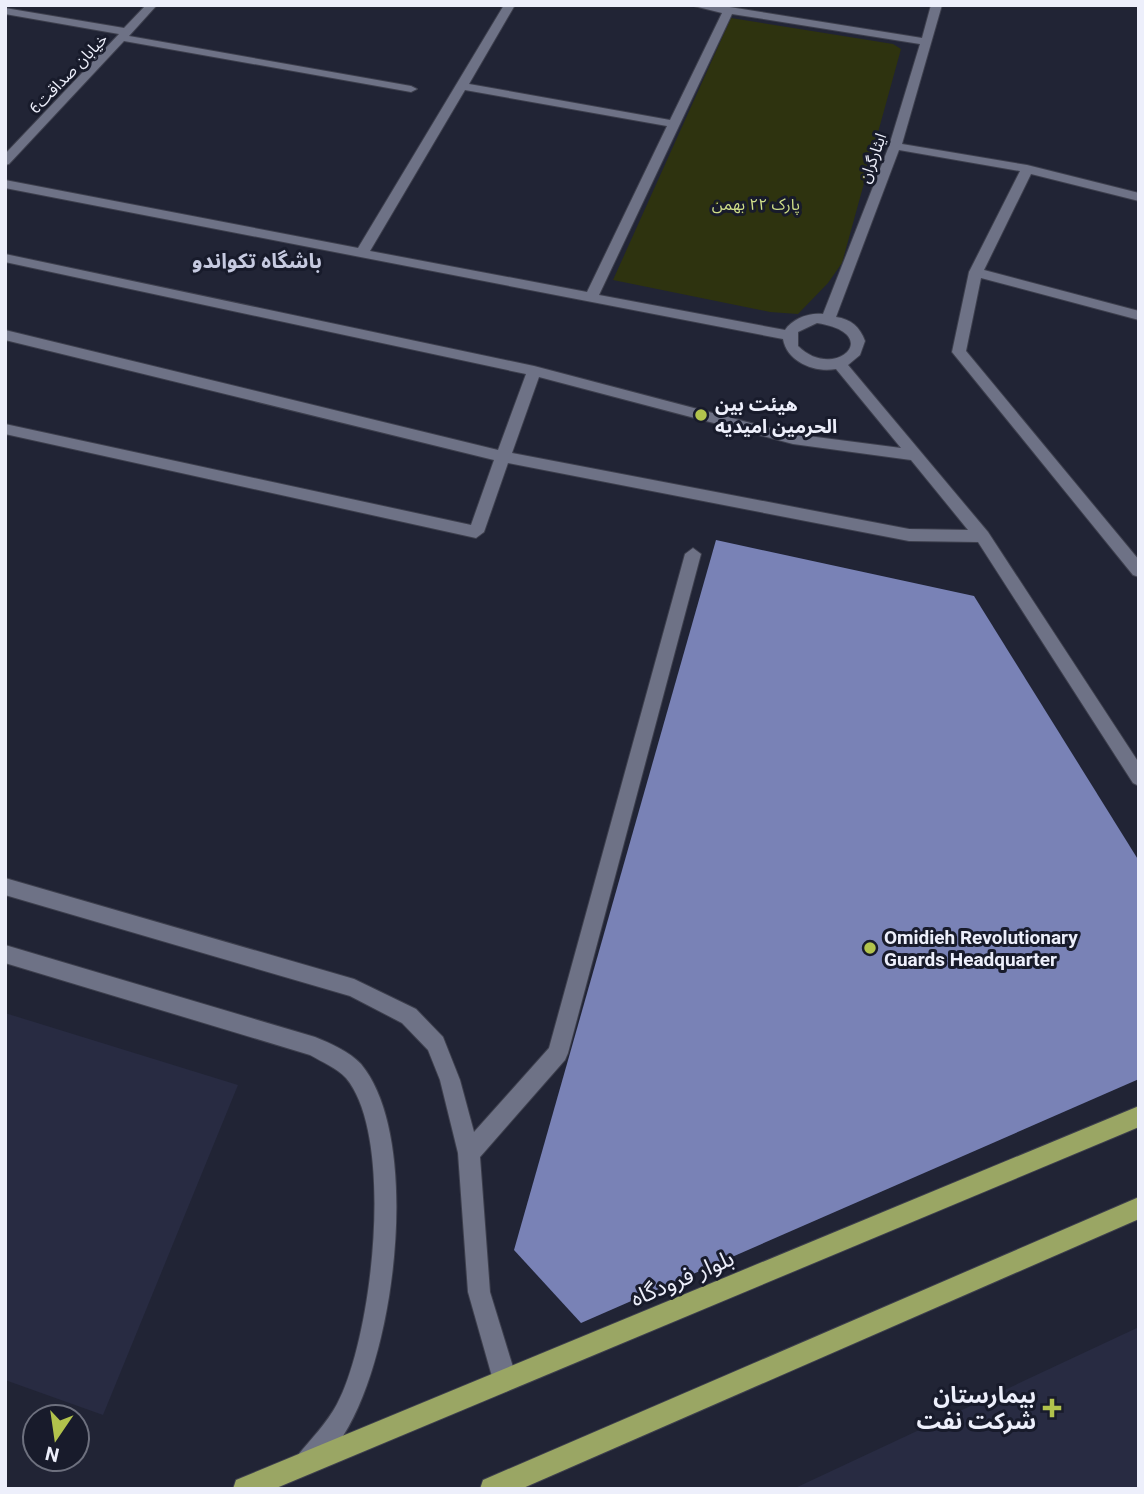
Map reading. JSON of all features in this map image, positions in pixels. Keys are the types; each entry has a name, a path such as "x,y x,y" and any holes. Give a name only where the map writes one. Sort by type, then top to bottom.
{"main road":[{"name":"بلوار فرودگاه","path":"245,1489 1139,1116"},
{"path":"492,1489 1139,1208"}],"street":[{"name":"خیابان صداقت6","path":"5,161 152,5"},
{"path":"362,253 510,5"},
{"path":"695,5 925,43"},
{"name":"ایثارگران","path":"828,319 895,146 937,5"},
{"path":"591,297 728,10"},
{"path":"5,11 411,89"},
{"path":"461,86 674,124"},
{"path":"895,146 1027,169 1139,197"},
{"path":"1027,169 976,272 959,352 1139,571"},
{"path":"5,184 790,336"},
{"path":"5,258 534,371 793,439 914,455"},
{"path":"976,272 1139,316"},
{"path":"828,319 840,322 857,335 857,352 850,359 839,363 808,361 793,350 790,336 792,329 807,320 828,319"},
{"path":"5,335 503,457 909,535 982,536"},
{"path":"839,363 982,536 1139,778"},
{"path":"5,429 475,532 534,371"},
{"path":"469,1153 558,1053 692,554"},
{"path":"5,886 354,988 409,1016 436,1044 450,1080 469,1153 478,1292 505,1380"},
{"path":"5,954 315,1047 353,1070 373,1107 380,1151 386,1243 370,1348 347,1410 306,1462"}],"shaded area":[{"path":"5,1013 238,1085 103,1415 91,1411 91,1403 69,1403 5,1380"},
{"name":"بیمارستان شرکت نفت","path":"1139,1327 1139,1489 793,1489"}],"green space":[{"name":"پارک ۲۲ بهمن","path":"731,18 893,44 901,49 842,263 828,283 798,314 770,312 613,280"}],"building":[{"name":"Omidieh Revolutionary Guards Headquarter","path":"716,540 974,596 1139,861 1139,1079 581,1323 514,1250"}],"place":[{"name":"هیئت بین الحرمین امیدیه","path":"701,415"},
{"name":"Omidieh Revolutionary Guards Headquarter","path":"870,948"},
{"name":"بیمارستان شرکت نفت","path":"1052,1408"}],"district":[{"name":"باشگاه تکواندو","path":"257,261"}]}
